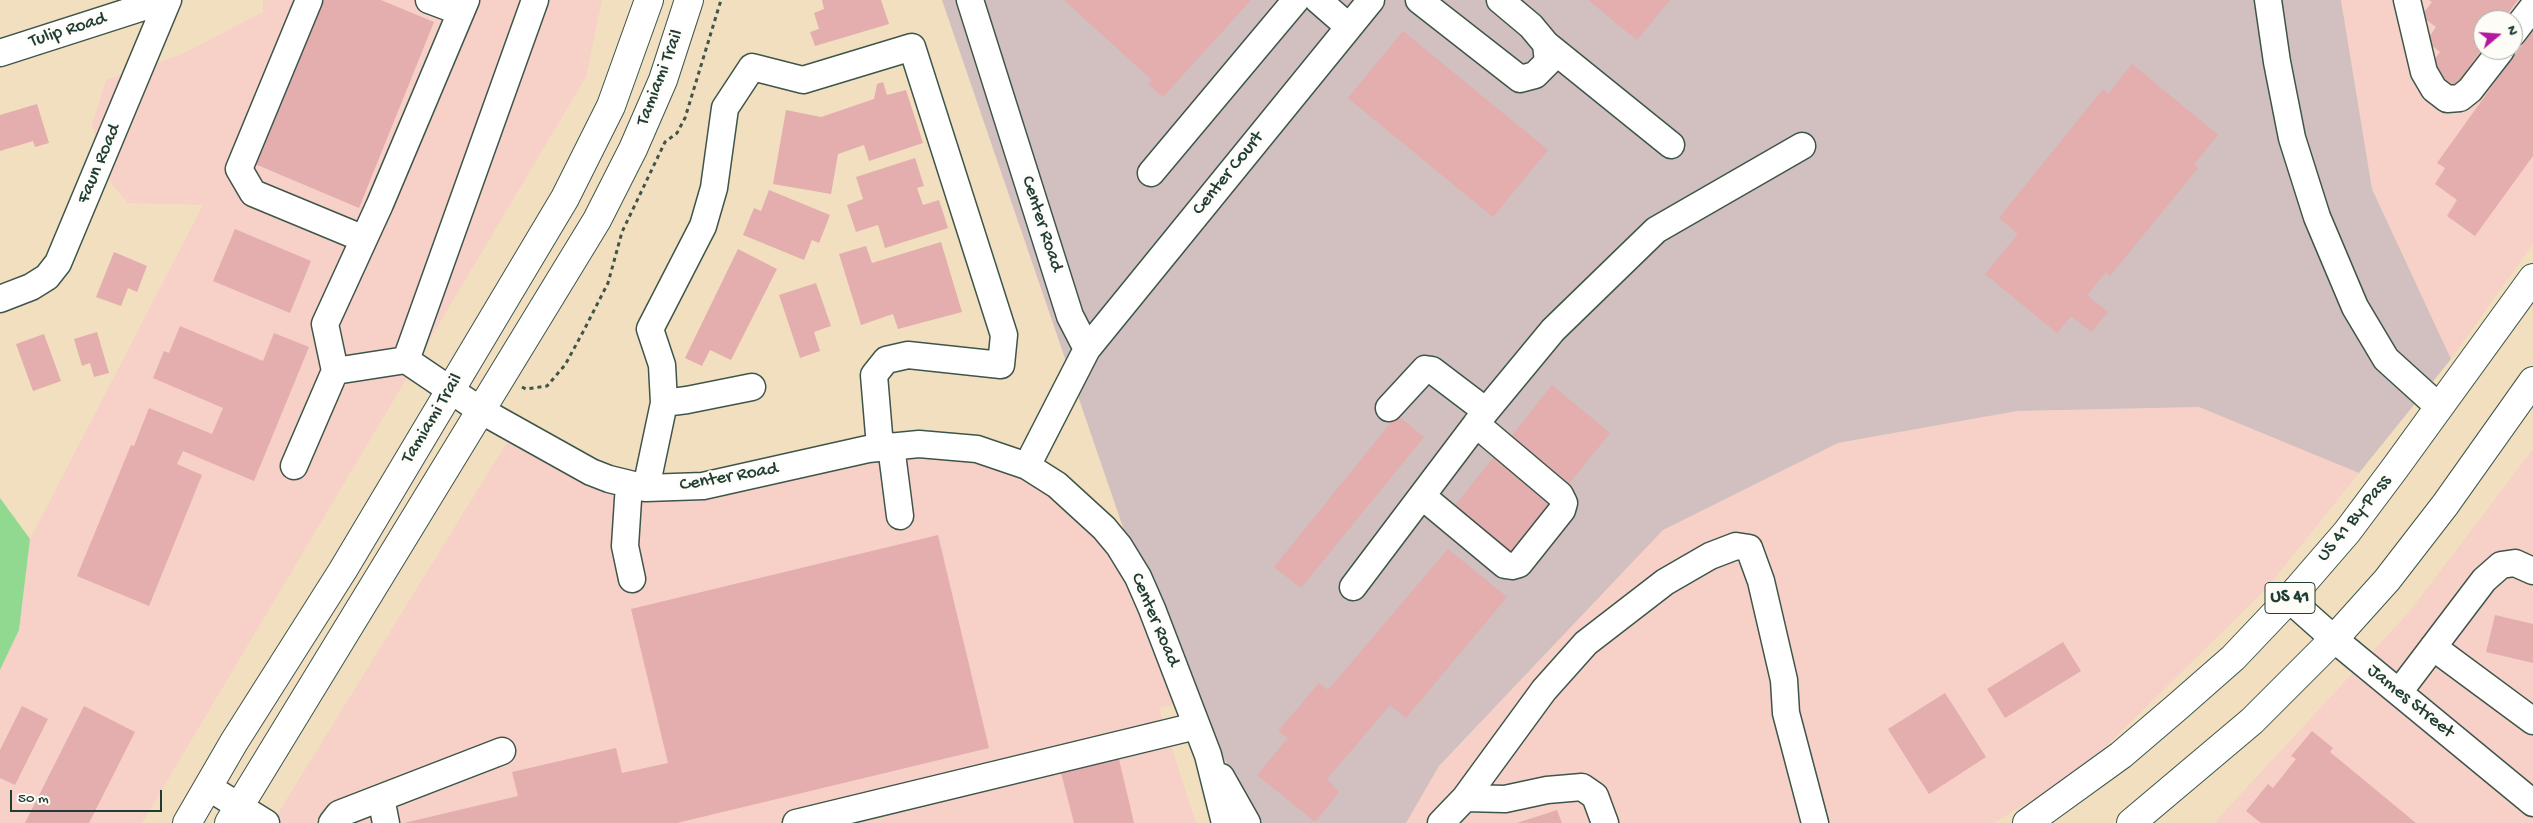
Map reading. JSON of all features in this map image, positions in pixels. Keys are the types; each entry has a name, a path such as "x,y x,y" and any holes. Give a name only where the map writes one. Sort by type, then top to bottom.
{"main road":[{"name":"Tamiami Trail","path":"187,823 343,570 565,198 595,141 625,71 649,0"},
{"name":"Tamiami Trail","path":"234,814 597,220 628,158 663,80 689,0"},
{"name":"US 41 By-Pass","path":"2027,823 2121,755 2170,714 2233,658 2289,599 2347,532 2533,278"},
{"path":"2131,823 2252,721 2334,639 2387,580 2445,505 2533,381"}],"street":[{"name":"Tulip Road","path":"0,53 166,0"},
{"name":"Faun Road","path":"0,298 31,287 47,277 58,263 166,0"},
{"path":"308,0 238,169 253,193 364,239"},
{"path":"294,466 335,371 325,324 364,239 464,6 429,0"},
{"path":"335,371 406,360 535,0"},
{"name":"Center Road","path":"970,0 1070,316 1087,349"},
{"path":"1151,174 1296,0"},
{"path":"1318,0 1350,27"},
{"name":"Center Court","path":"1087,349 1371,0"},
{"path":"1420,0 1520,79 1536,75 1548,62 1546,44"},
{"path":"1500,0 1531,26 1546,44 1671,145"},
{"path":"2268,0 2277,62 2292,138 2317,217 2351,298 2386,359 2439,407"},
{"path":"2406,0 2424,72 2434,89 2447,99 2460,98 2470,90 2493,60"},
{"path":"2523,20 2533,7"},
{"path":"632,579 625,546 638,486 664,402 662,365 650,329 703,226 714,188 725,108 752,67 803,80 912,47 1004,335 1001,365 908,355 886,360 874,375 900,516"},
{"path":"1352,586 1481,418 1552,330 1656,230 1802,146"},
{"path":"1027,466 1087,349"},
{"name":"Center Road","path":"406,360 480,410 591,472 638,486 703,486 886,446 919,444 958,446 999,455 1027,466 1058,485 1104,528 1119,546 1138,576 1208,755 1248,823"},
{"path":"1389,408 1426,368 1432,370 1560,495 1564,503 1562,510 1519,564 1512,566 1505,565 1422,496"},
{"path":"664,402 687,400 752,387"},
{"path":"1441,823 1465,798 1544,690 1586,643 1666,582 1710,556 1736,546 1750,548 1761,582 1784,680 1786,713 1815,823"},
{"path":"2399,692 2484,580 2501,566 2514,563 2533,571"},
{"name":"James Street","path":"2289,599 2334,639 2532,801"},
{"path":"2432,647 2533,721"},
{"path":"796,823 1196,726"},
{"path":"332,823 338,814 502,751"},
{"name":"Center Road","path":"1208,755 1225,823"},
{"path":"1465,798 1505,799 1546,790 1582,786 1595,796 1605,823"},
{"path":"208,787 234,814 266,823"},
{"path":"381,798 386,823"}],"shaded area":[{"path":"263,0 602,0 586,77 142,823 0,823 0,670 19,630 30,539 203,205 128,203 111,183 92,125 106,80 180,55 263,12"},
{"path":"942,0 2341,0 2372,189 2451,359 2359,473 2199,407 2017,411 1838,443 1663,530 1439,766 1406,823 1260,823 1255,810 1219,750 1126,536"},
{"path":"2341,0 2533,0 2533,244 2451,359 2372,189"},
{"path":"2199,407 2359,473 2267,588 2082,770 1994,823 1406,823 1439,766 1663,530 1838,443 2017,411"},
{"path":"509,439 605,489 919,454 973,460 1021,476 1050,493 1095,535 1109,552 1127,582 1141,613 1176,705 1159,708 1196,823 272,823"},
{"path":"2533,449 2533,823 2214,823 2409,612"}],"green space":[{"path":"0,498 30,539 19,630 0,670"}],"building":[{"path":"321,0 381,0 434,22 359,208 255,164"},
{"path":"822,0 881,0 889,24 815,46 810,32 819,29 814,13 824,9"},
{"path":"1064,0 1251,0 1163,97 1148,84 1152,80"},
{"path":"1588,0 1670,0 1637,40"},
{"path":"2429,0 2518,0 2510,10 2473,10 2474,60 2455,86 2429,67 2440,52 2426,41 2436,27 2421,16 2432,2"},
{"path":"2533,29 2533,156 2475,236 2447,216 2457,200 2435,184 2445,168 2437,163 2511,60 2523,60 2523,43"},
{"path":"1403,31 1548,150 1493,217 1348,98"},
{"path":"2132,64 2218,135 2194,164 2198,168 2110,276 2106,272 2087,295 2108,312 2091,332 2071,316 2057,333 1985,274 2018,234 1999,218 2103,89 2108,94"},
{"path":"883,82 887,95 906,90 923,143 869,161 864,145 838,154 831,194 773,184 786,110 821,117 874,99 877,84"},
{"path":"37,104 49,143 35,147 33,141 0,151 0,115"},
{"path":"915,158 924,186 917,188 923,205 939,200 948,228 885,248 878,225 856,232 847,205 863,199 856,177"},
{"path":"769,190 830,215 819,243 812,240 804,260 743,235 754,208 761,211"},
{"path":"235,229 311,261 290,313 213,281"},
{"path":"941,242 962,312 898,329 893,314 861,325 839,254 866,246 872,263"},
{"path":"738,249 777,269 731,360 710,350 702,366 685,358"},
{"path":"114,252 147,266 137,292 128,288 121,306 96,297"},
{"path":"816,283 831,326 814,332 820,351 800,358 779,295"},
{"path":"180,326 263,361 274,333 309,347 254,481 183,451 177,464 202,475 149,606 77,576 131,445 134,446 149,408 212,434 223,408 153,378 164,351 169,353"},
{"path":"97,332 109,373 94,377 90,363 82,366 74,339"},
{"path":"44,334 61,381 33,391 16,344"},
{"path":"1552,385 1610,433 1568,485 1510,438"},
{"path":"1397,415 1424,437 1301,588 1274,567"},
{"path":"1494,457 1552,505 1510,557 1451,510"},
{"path":"938,535 989,748 677,823 404,823 518,796 512,772 616,748 622,773 668,763 631,609"},
{"path":"1448,549 1507,597 1406,718 1390,705 1327,779 1339,792 1315,822 1257,775 1288,738 1278,731 1319,683 1328,690"},
{"path":"2495,615 2533,624 2533,663 2486,652"},
{"path":"2063,642 2081,671 2005,718 1987,689"},
{"path":"1945,693 1986,757 1929,794 1888,729"},
{"path":"22,706 48,719 15,785 0,778 0,750"},
{"path":"84,706 135,732 89,823 25,823"},
{"path":"2312,731 2333,748 2330,752 2416,823 2261,823 2246,811 2268,784 2273,788 2296,759 2291,756"},
{"path":"1118,755 1134,823 1074,823 1060,769"},
{"path":"1557,810 1562,823 1517,823"}]}
